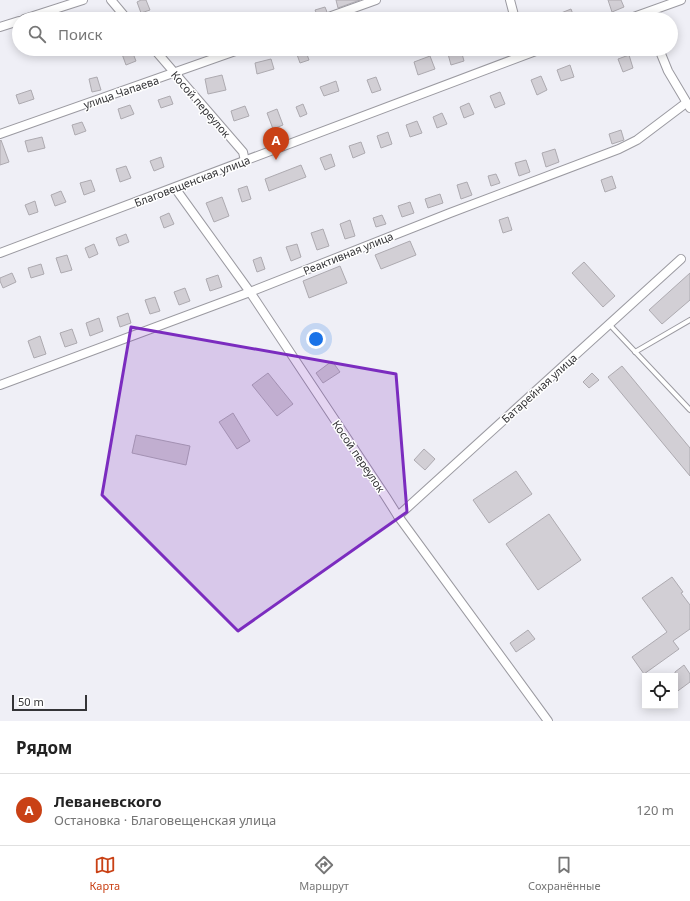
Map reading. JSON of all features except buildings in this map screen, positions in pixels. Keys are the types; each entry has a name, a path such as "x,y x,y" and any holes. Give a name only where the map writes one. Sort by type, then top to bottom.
{"street":[{"path":"46,12 83,0"},
{"path":"111,0 122,12"},
{"path":"343,12 376,0"},
{"path":"510,0 513,12"},
{"path":"653,12 681,0"},
{"path":"0,27 12,23"},
{"name":"Косой переулок","path":"160,56 243,152 245,161"},
{"name":"улица Чапаева","path":"0,134 221,56"},
{"name":"Благовещенская улица","path":"0,253 175,188 513,56"},
{"path":"662,56 668,71 688,106"},
{"name":"Реактивная улица","path":"0,386 250,292 450,213 619,149 637,140 688,106"},
{"name":"Косой переулок","path":"175,188 250,292 398,516 548,721"},
{"name":"Батарейная улица","path":"398,516 680,259"}],"lane":[{"path":"635,352 689,322"},
{"path":"609,324 690,410"}],"highlighted area":[{"path":"131,327 396,374 407,512 238,631 102,495"}],"place":[{"name":"Леваневского","path":"276,160"}]}
